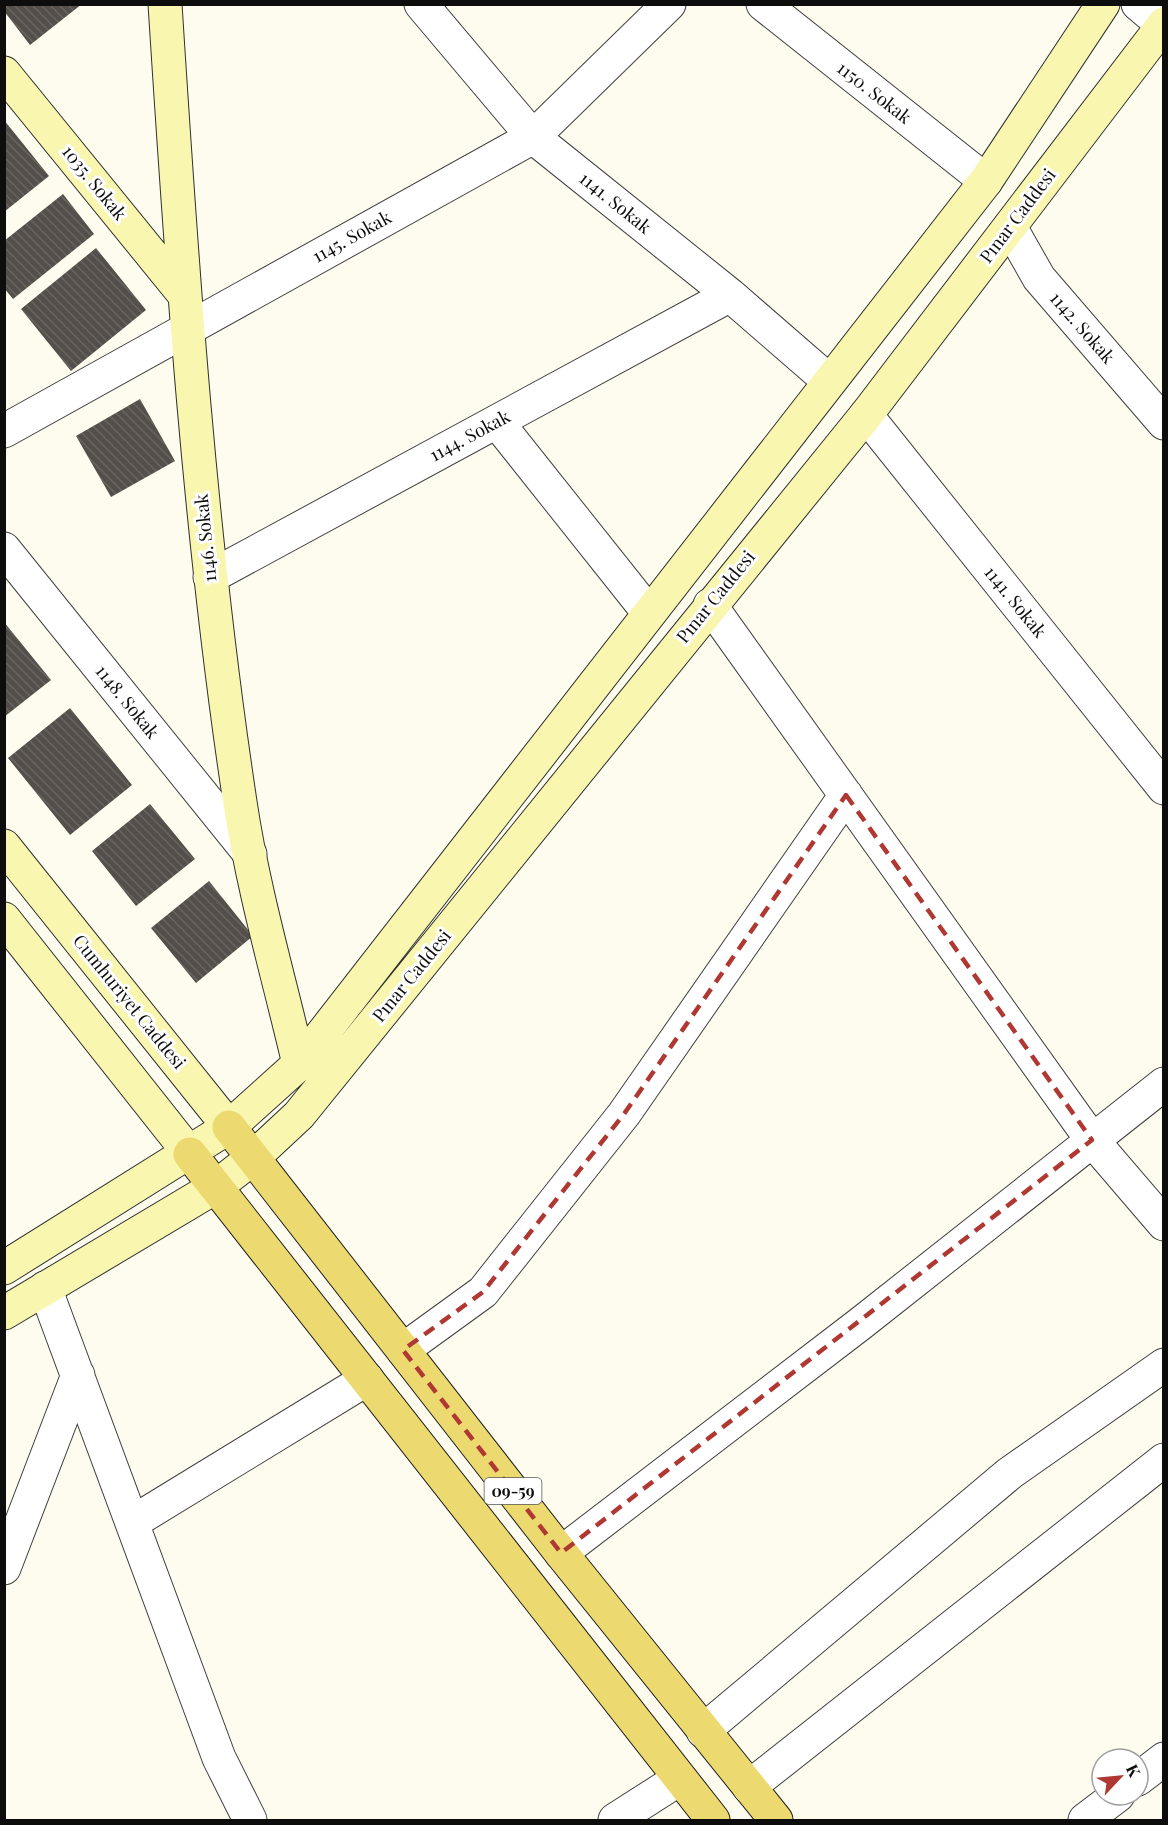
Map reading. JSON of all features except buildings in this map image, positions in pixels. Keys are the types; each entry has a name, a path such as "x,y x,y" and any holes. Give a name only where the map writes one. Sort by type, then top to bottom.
{"main road":[{"name":"1146. Sokak","path":"165,4 183,293 210,577 240,804 299,1064"},
{"name":"Pınar Caddesi","path":"9,1257 190,1154 229,1127 299,1064 986,181 1102,4"},
{"name":"Pınar Caddesi","path":"4,1313 217,1186 254,1157 299,1115 710,604 866,415 1163,25"},
{"name":"1035. Sokak","path":"4,73 183,293"},
{"name":"Cumhuriyet Caddesi","path":"4,846 254,1157"},
{"path":"4,919 217,1186"},
{"name":"09-59","path":"254,1157 561,1553 776,1821"},
{"name":"09-59","path":"217,1186 713,1821"}],"street":[{"name":"1145. Sokak","path":"4,431 533,137 669,4"},
{"name":"1150. Sokak","path":"763,4 986,181"},
{"path":"1138,4 1163,25"},
{"name":"1141. Sokak","path":"433,9 533,137 730,295 829,381"},
{"name":"1142. Sokak","path":"1010,227 1039,278 1164,423"},
{"name":"1144. Sokak","path":"210,577 730,295"},
{"name":"1141. Sokak","path":"866,415 1164,788"},
{"path":"497,422 649,613"},
{"name":"1148. Sokak","path":"4,549 250,854"},
{"path":"710,604 1092,1140 1164,1224"},
{"path":"404,1350 483,1292 624,1114 846,795"},
{"path":"561,1553 860,1324 1164,1084"},
{"path":"45,1288 219,1758 250,1821"},
{"path":"703,1731 1010,1473 1161,1371"},
{"path":"4,1568 78,1375"},
{"path":"133,1522 367,1379"},
{"path":"749,1787 1164,1460"},
{"path":"1150,1770 1164,1760"},
{"path":"621,1819 679,1779"},
{"path":"1085,1821 1103,1807"}],"highlighted area":[{"path":"846,795 1092,1140 561,1553 403,1350 483,1292 624,1114"}]}
